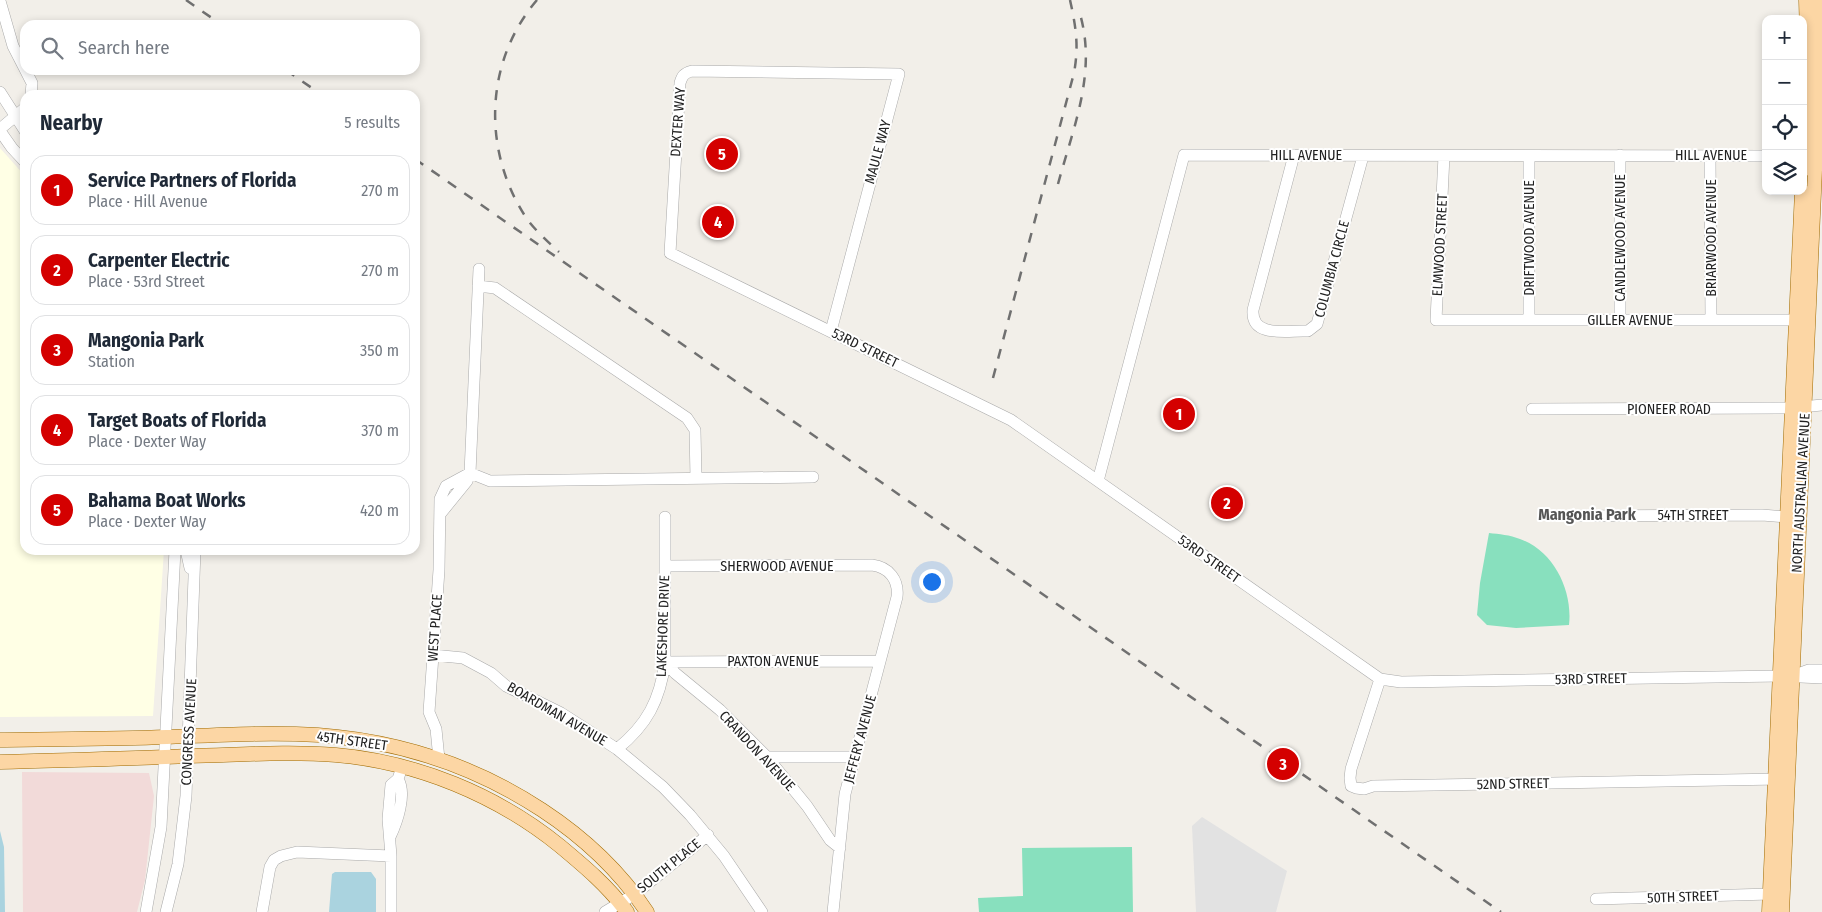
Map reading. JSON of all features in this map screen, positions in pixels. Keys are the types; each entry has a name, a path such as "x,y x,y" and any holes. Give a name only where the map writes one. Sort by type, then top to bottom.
{"main road":[{"path":"1806,0 1814,72"},
{"path":"1814,72 1819,0"},
{"name":"NORTH AUSTRALIAN AVENUE","path":"1769,912 1781,779 1803,320 1812,239 1808,156 1814,72"},
{"name":"NORTH AUSTRALIAN AVENUE","path":"1803,195 1812,239"},
{"name":"NORTH AUSTRALIAN AVENUE","path":"1786,676 1787,517 1799,408"},
{"name":"45TH STREET","path":"0,740 262,734 318,735 388,745 430,756 471,771 508,789 556,820 619,874 647,912"},
{"name":"45TH STREET","path":"0,762 261,753 335,755 378,761 400,773 450,782 501,806 549,838 591,872 624,907"},
{"path":"400,773 413,757 430,756"},
{"name":"NORTH AUSTRALIAN AVENUE","path":"1781,779 1782,912"}],"street":[{"path":"0,1 13,46 20,60"},
{"name":"DEXTER WAY","path":"670,254 680,83 682,76 686,72 692,71 795,72"},
{"name":"MAULE WAY","path":"795,72 899,74 831,331"},
{"path":"28,75 32,83 31,90"},
{"path":"0,92 20,124"},
{"path":"20,112 0,130 20,156"},
{"name":"HILL AVENUE","path":"1098,481 1184,155 1762,156"},
{"name":"COLUMBIA CIRCLE","path":"1294,155 1253,310 1254,320 1257,325 1266,331 1303,331 1313,328 1317,324 1362,156"},
{"name":"BRIARWOOD AVENUE","path":"1710,155 1710,320"},
{"name":"ELMWOOD STREET","path":"1444,156 1436,320 1451,320"},
{"name":"DRIFTWOOD AVENUE","path":"1529,156 1529,320"},
{"name":"CANDLEWOOD AVENUE","path":"1620,156 1620,320"},
{"name":"53RD STREET","path":"670,254 1011,420 1380,679 1401,682 1786,676 1822,678"},
{"path":"443,509 456,504 464,496 462,488 470,473 479,269"},
{"path":"478,286 496,288 687,418 695,430 696,478"},
{"name":"GILLER AVENUE","path":"1451,320 1803,320"},
{"name":"PIONEER ROAD","path":"1532,410 1799,408 1822,405"},
{"name":"PIONEER ROAD","path":"1799,408 1814,412 1822,410"},
{"path":"470,473 490,481 813,477"},
{"name":"WEST PLACE","path":"430,756 439,750 436,729 429,712 443,509 440,499 446,486 470,473"},
{"name":"54TH STREET","path":"1570,516 1762,515 1787,517"},
{"name":"LAKESHORE DRIVE","path":"617,749 637,732 654,705 663,680 665,662 665,517"},
{"name":"CONGRESS AVENUE","path":"146,912 161,827 175,555"},
{"path":"187,555 194,590"},
{"name":"CONGRESS AVENUE","path":"166,912 178,864 185,804 195,555"},
{"name":"SHERWOOD AVENUE","path":"665,566 872,565 888,571"},
{"name":"JEFFERY AVENUE","path":"833,912 845,794 898,591 895,580 888,571"},
{"name":"BOARDMAN AVENUE","path":"433,655 463,658 491,673 506,686 561,713 617,749 663,787 708,835 762,912"},
{"name":"PAXTON AVENUE","path":"665,662 880,661"},
{"name":"CRANDON AVENUE","path":"665,662 675,674 720,710 767,757 807,806 830,840 840,848"},
{"name":"53RD STREET","path":"1786,676 1809,670 1822,670"},
{"name":"52ND STREET","path":"1380,679 1351,769 1351,786 1356,788 1373,786 1781,779"},
{"path":"767,757 855,757"},
{"path":"391,912 389,839 398,818 402,786 400,773"},
{"name":"SOUTH PLACE","path":"605,912 624,907 635,894 708,835"},
{"path":"262,912 270,867 274,860 281,856 297,852 390,856"},
{"name":"50TH STREET","path":"1596,899 1770,894"}],"shaded area":[{"path":"0,148 20,170 20,555 164,555 153,716 0,717"},
{"path":"22,772 149,773 154,796 145,880 137,912 23,912"},
{"path":"1202,817 1287,871 1276,912 1196,912 1192,826"}],"green space":[{"path":"1489,533 1520,539 1543,553 1552,563 1559,574 1568,599 1569,625 1516,628 1487,625 1477,615 1480,583"},
{"path":"1132,847 1133,912 979,912 978,898 1023,896 1022,848"}],"water":[{"path":"0,831 4,847 5,912 0,912"},
{"path":"335,872 371,872 376,879 376,912 329,912 332,874"}],"railway":[{"path":"186,0 215,20"},
{"path":"537,0 520,24 507,51 499,79 495,108 496,137 502,165 512,193 527,219 559,252"},
{"path":"993,378 1074,73 1076,36 1070,0"},
{"path":"1058,184 1076,121 1084,79 1086,58 1085,36 1080,14"},
{"path":"293,75 315,90"},
{"path":"420,162 1501,912"}],"place":[{"name":"Bahama Boat Works","path":"722,154"},
{"name":"Target Boats of Florida","path":"718,222"},
{"name":"Service Partners of Florida","path":"1179,414"},
{"name":"Carpenter Electric","path":"1227,503"},
{"name":"Mangonia Park","path":"1283,764"}],"district":[{"name":"Mangonia Park","path":"1587,514"}]}
